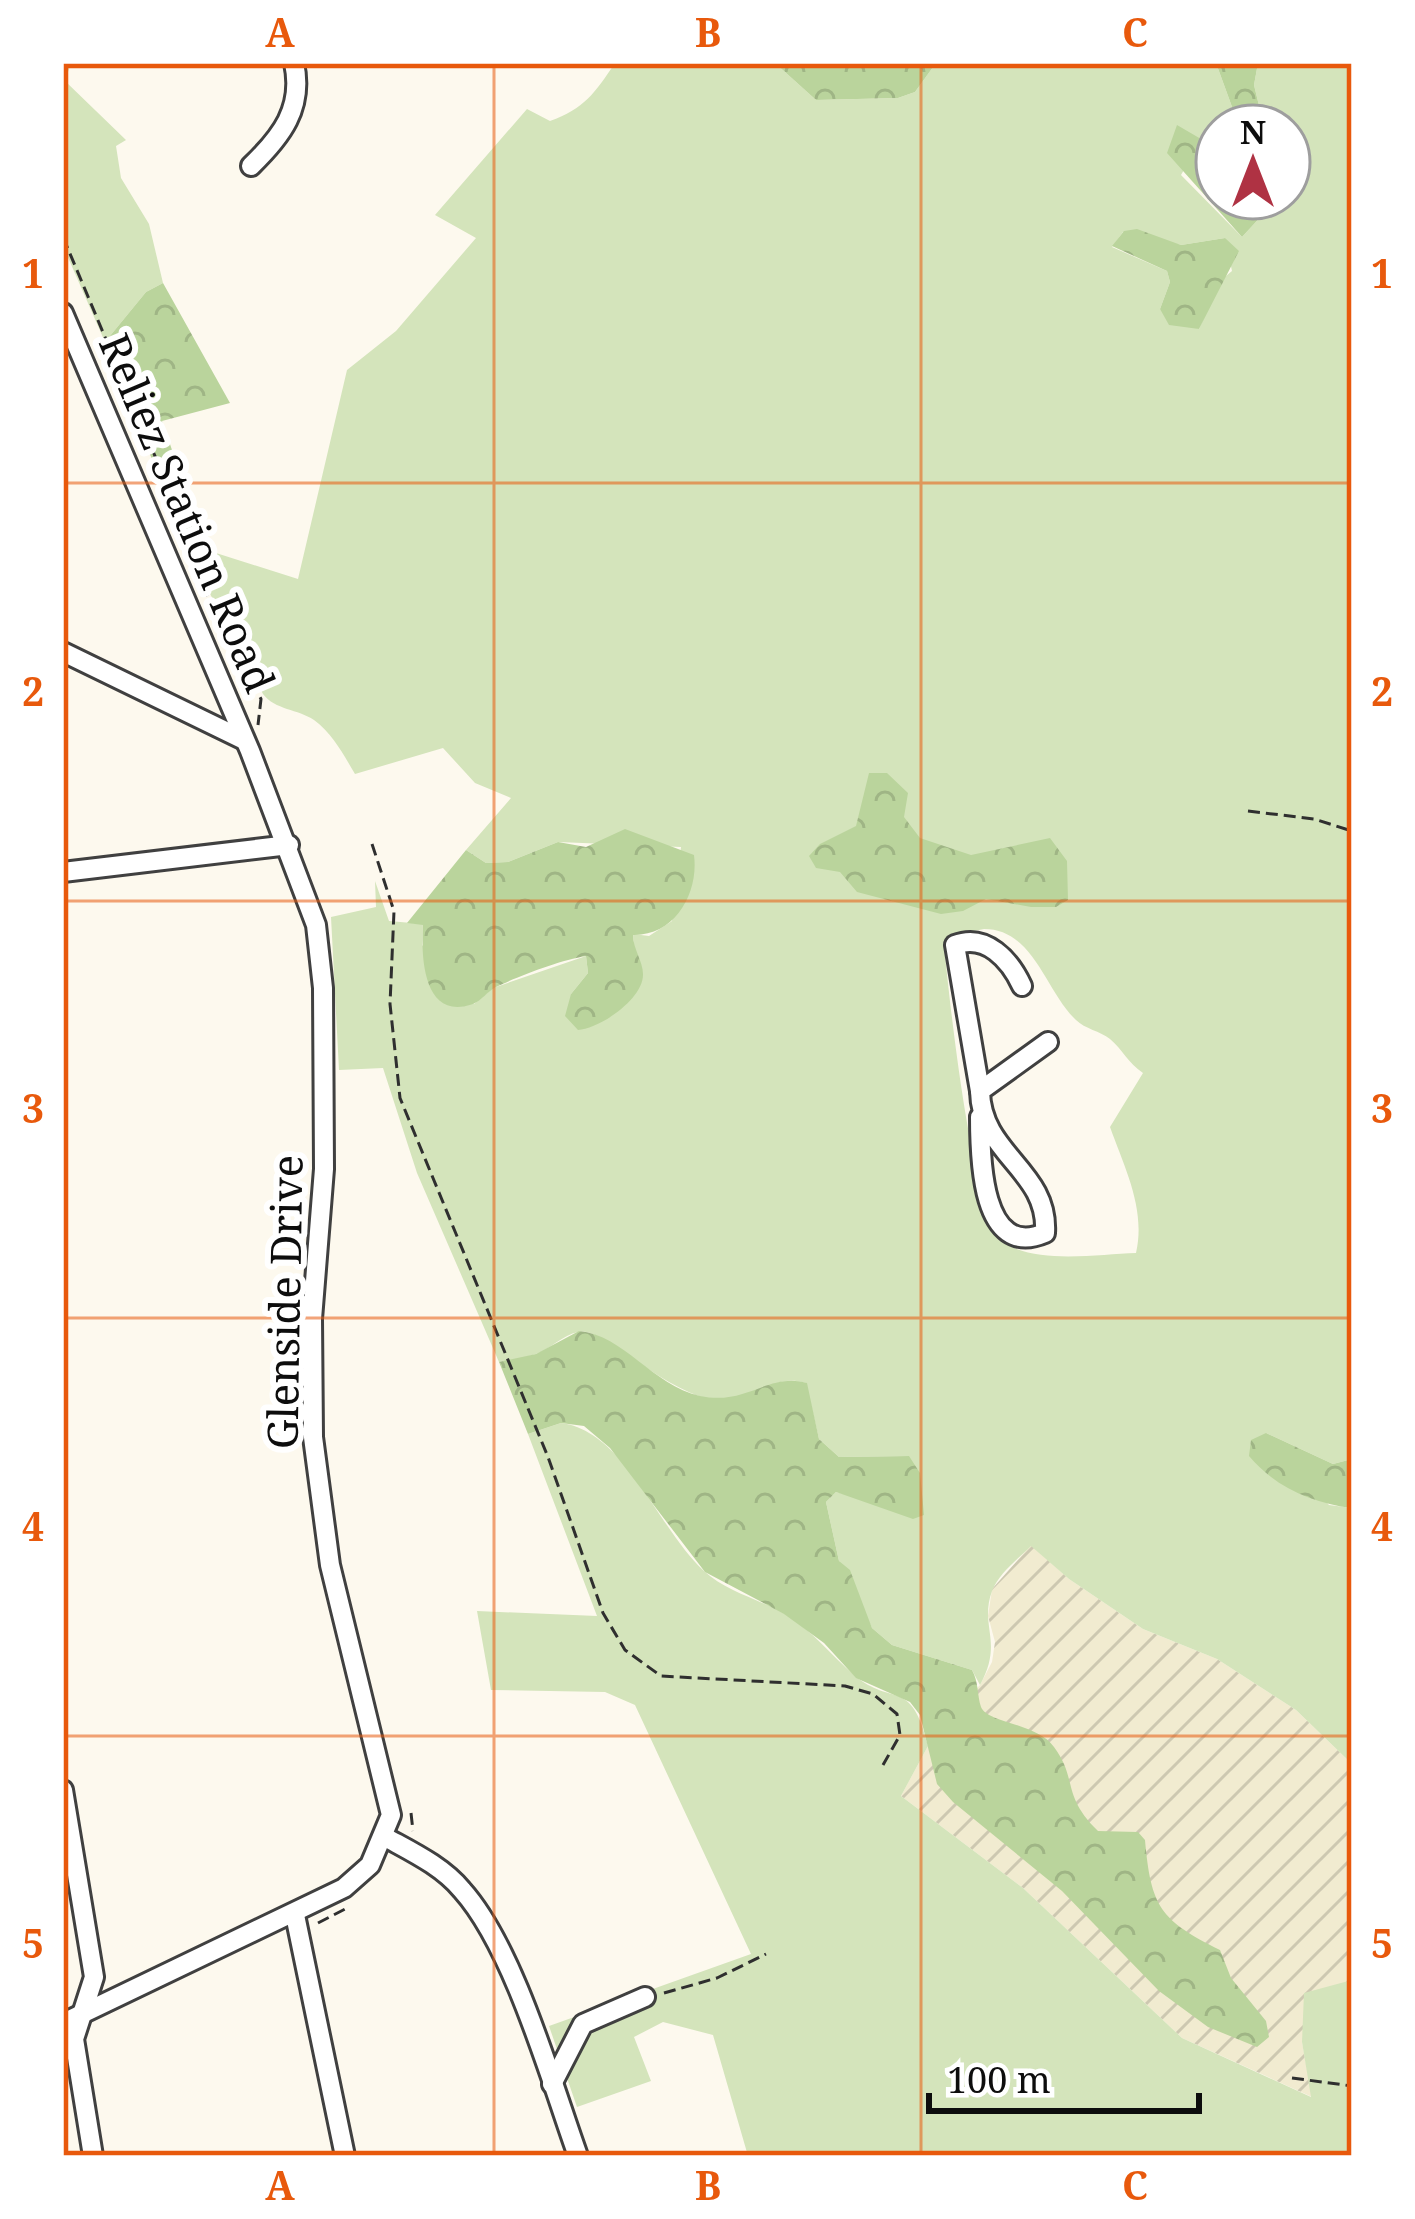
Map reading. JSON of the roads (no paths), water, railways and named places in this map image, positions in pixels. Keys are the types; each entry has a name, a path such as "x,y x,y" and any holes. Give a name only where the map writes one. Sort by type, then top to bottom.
{"street":[{"path":"251,166 286,131 297,78 294,63"},
{"name":"Reliez Station Road","path":"63,313 251,737"},
{"path":"63,652 251,737"},
{"name":"Glenside Drive","path":"251,737 313,909 323,988 324,1169 312,1319 314,1437 331,1565 390,1799 385,1837"},
{"path":"63,872 290,845"},
{"path":"980,1118 1040,1194 1046,1233 1039,1237 1022,1238 997,1222 987,1193 980,1118 980,1091 955,945 965,941 993,948 1013,966 1022,986"},
{"path":"980,1091 1048,1042"},
{"path":"63,1790 94,1977 74,2039 93,2156"},
{"path":"63,2024 295,1915 360,1876 385,1837 444,1873 478,1911 500,1949 578,2156"},
{"path":"295,1915 346,2156"},
{"path":"552,2084 583,2024 645,1997"}]}
